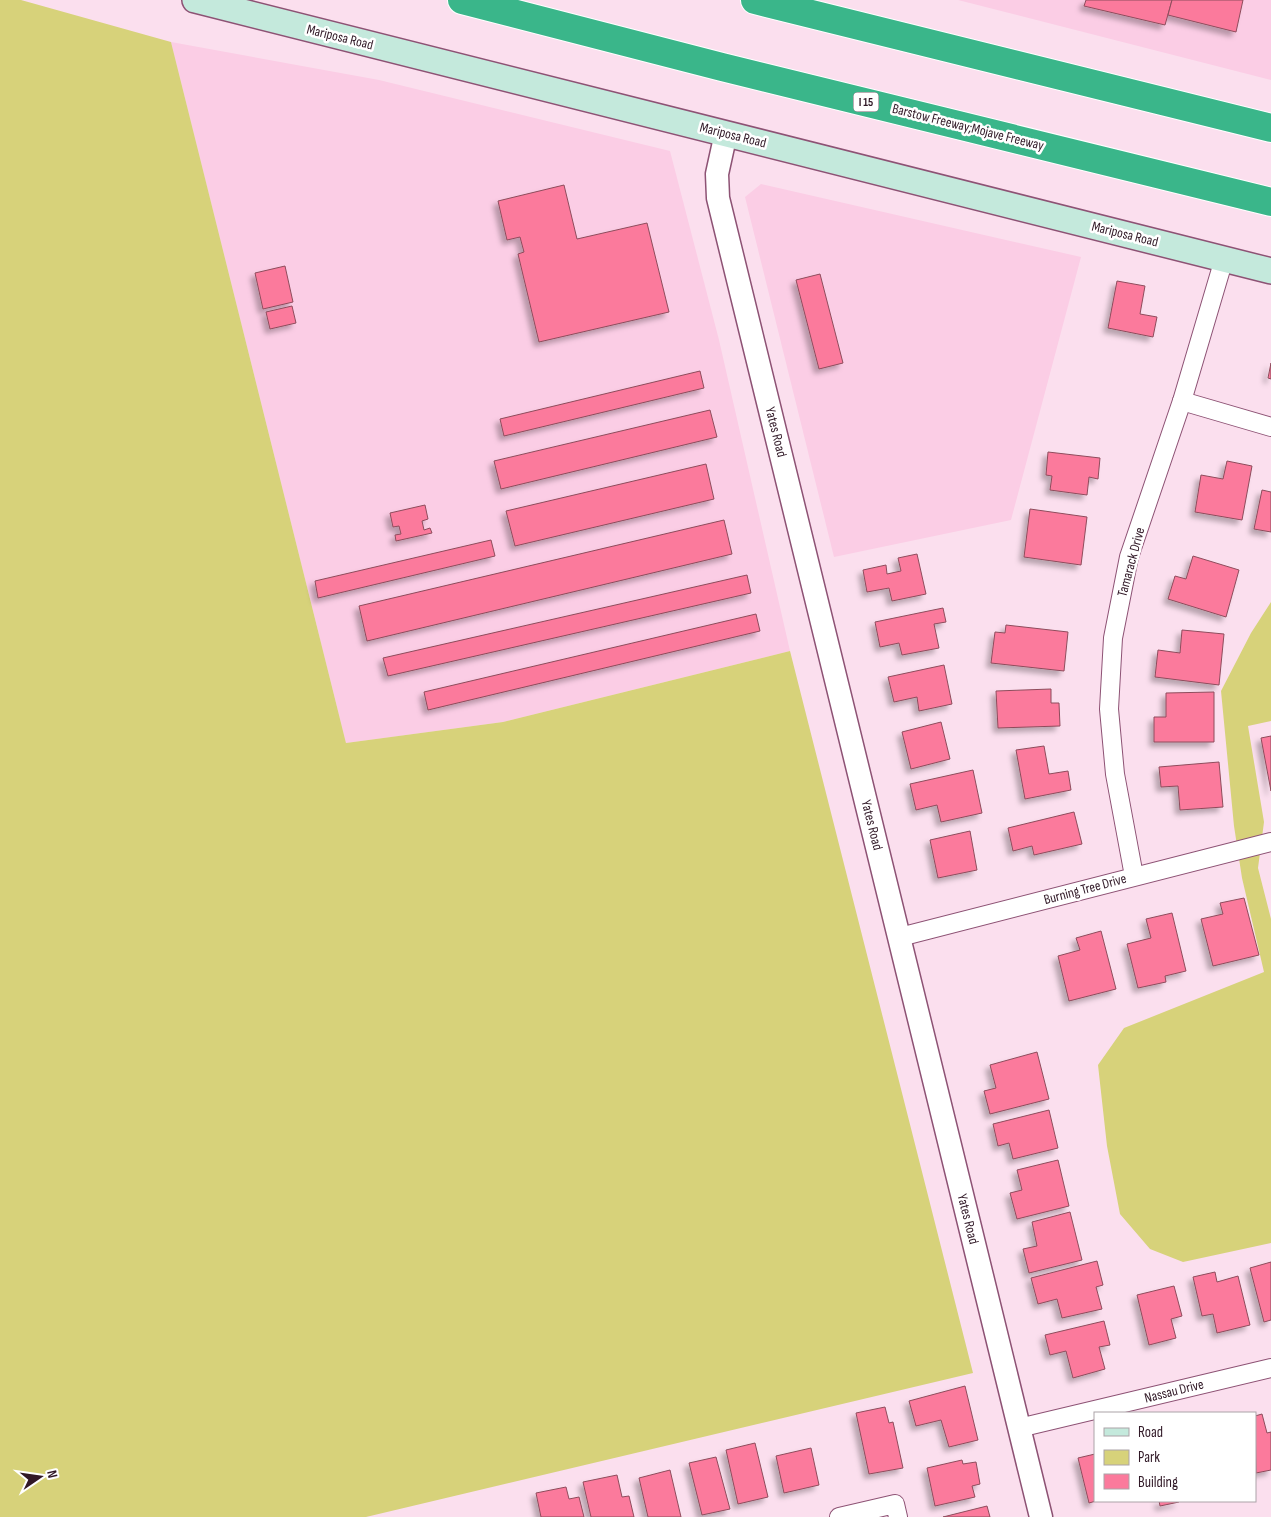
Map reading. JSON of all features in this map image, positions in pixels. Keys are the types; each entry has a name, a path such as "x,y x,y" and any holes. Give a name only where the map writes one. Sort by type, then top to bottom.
{"highway":[{"name":"Barstow Freeway;Mojave Freeway","path":"462,0 712,64 1271,202"},
{"path":"755,0 1271,128"}],"main road":[{"name":"Mariposa Road","path":"195,0 1271,271"}],"street":[{"name":"Yates Road","path":"726,133 717,174 718,198 1041,1517"},
{"name":"Tamarack Drive","path":"1134,876 1115,774 1110,718 1113,638 1129,557 1182,401 1224,259"},
{"path":"1182,401 1271,427"},
{"name":"Burning Tree Drive","path":"900,937 1271,842"},
{"name":"Nassau Drive","path":"1020,1428 1271,1368"},
{"path":"839,1517 897,1511"}],"shaded area":[{"path":"958,0 1271,0 1271,80"},
{"path":"171,42 379,80 670,151 719,340 790,651 503,722 346,743"},
{"path":"761,184 1081,257 1011,520 834,557 745,197"}],"green space":[{"path":"0,0 21,0 171,42 346,743 503,722 790,651 973,1373 366,1517 0,1517"},
{"path":"1271,602 1271,721 1248,726 1264,822 1258,868 1271,919 1271,1243 1183,1262 1150,1249 1120,1214 1107,1146 1098,1065 1124,1028 1264,972 1242,878 1234,826 1221,691 1251,633"}],"building":[{"path":"1086,0 1172,0 1165,25 1084,6"},
{"path":"1172,0 1243,0 1236,32 1168,15"},
{"path":"564,185 577,239 647,223 669,312 539,342 518,254 524,252 520,237 507,240 498,201"},
{"path":"285,266 293,302 263,309 255,273"},
{"path":"820,274 843,363 819,369 796,280"},
{"path":"1117,281 1145,286 1140,314 1157,317 1153,337 1108,328"},
{"path":"292,306 296,323 270,329 266,312"},
{"path":"1271,363 1271,379 1268,378"},
{"path":"700,371 704,388 504,436 500,419"},
{"path":"710,410 717,437 501,489 494,461"},
{"path":"1048,452 1100,458 1098,479 1089,477 1087,495 1050,490 1052,476 1046,475"},
{"path":"1227,461 1252,466 1242,520 1195,512 1201,475 1223,479"},
{"path":"706,464 714,499 515,546 506,511"},
{"path":"1262,490 1271,492 1271,532 1254,529"},
{"path":"425,505 428,519 422,521 424,530 430,528 432,533 396,541 395,535 401,534 399,526 393,527 390,513"},
{"path":"1030,509 1087,517 1081,565 1024,557"},
{"path":"724,520 732,554 367,641 359,606"},
{"path":"491,540 495,556 318,598 315,581"},
{"path":"917,554 926,594 892,601 889,588 867,592 863,570 886,565 887,574 901,571 898,558"},
{"path":"1193,556 1239,570 1226,617 1168,599 1175,576 1186,579"},
{"path":"747,575 751,593 388,676 383,658"},
{"path":"943,608 946,622 934,624 939,648 902,655 899,643 880,647 875,622"},
{"path":"756,614 760,631 428,710 424,692"},
{"path":"1006,625 1068,632 1064,671 991,663 995,632 1005,633"},
{"path":"1182,630 1224,634 1219,685 1155,677 1158,650 1180,653"},
{"path":"944,665 952,704 919,711 917,697 894,702 888,677"},
{"path":"1051,689 1051,703 1059,703 1060,726 998,728 996,691"},
{"path":"1214,692 1214,742 1154,742 1154,717 1166,717 1166,693"},
{"path":"941,722 950,759 911,769 902,732"},
{"path":"1271,736 1271,791 1261,738"},
{"path":"1044,746 1049,774 1068,771 1071,790 1025,799 1016,750"},
{"path":"1219,762 1223,807 1180,810 1178,786 1161,787 1159,767"},
{"path":"973,770 982,813 941,822 937,805 916,810 910,784"},
{"path":"1074,812 1082,844 1034,855 1032,846 1013,851 1008,828"},
{"path":"970,831 977,870 938,878 930,840"},
{"path":"1244,898 1259,955 1213,966 1201,919 1223,914 1220,903"},
{"path":"1172,913 1186,971 1165,976 1166,982 1138,988 1127,944 1151,938 1146,919"},
{"path":"1101,931 1116,989 1069,1001 1058,956 1080,950 1076,938"},
{"path":"1037,1052 1049,1099 990,1114 984,1091 996,1088 990,1065"},
{"path":"1049,1110 1058,1148 1013,1159 1009,1143 998,1146 993,1124"},
{"path":"1058,1160 1069,1206 1017,1219 1010,1193 1022,1190 1017,1170"},
{"path":"1070,1212 1082,1260 1029,1273 1023,1249 1037,1246 1032,1222"},
{"path":"1097,1261 1103,1285 1096,1287 1102,1309 1062,1318 1057,1299 1038,1304 1031,1278"},
{"path":"1271,1262 1271,1320 1264,1322 1250,1268"},
{"path":"1215,1272 1217,1282 1238,1276 1250,1325 1217,1333 1213,1314 1202,1316 1193,1277"},
{"path":"1174,1286 1182,1316 1171,1319 1176,1338 1149,1345 1137,1295"},
{"path":"1104,1321 1110,1345 1099,1347 1105,1369 1073,1378 1066,1351 1050,1355 1045,1335"},
{"path":"965,1386 978,1440 949,1447 941,1420 916,1426 909,1401"},
{"path":"885,1407 889,1423 893,1422 903,1468 869,1474 856,1413"},
{"path":"1262,1414 1267,1433 1271,1432 1271,1470 1256,1473 1256,1416"},
{"path":"755,1443 768,1497 738,1504 726,1450"},
{"path":"811,1448 819,1485 784,1493 776,1456"},
{"path":"1094,1454 1094,1502 1089,1503 1078,1458"},
{"path":"716,1457 730,1509 702,1515 689,1463"},
{"path":"962,1460 963,1464 976,1462 980,1484 972,1486 975,1497 935,1506 927,1468"},
{"path":"670,1470 681,1517 648,1517 639,1478"},
{"path":"617,1475 622,1497 629,1496 634,1517 591,1517 583,1482"},
{"path":"566,1487 569,1499 579,1497 584,1517 541,1517 536,1493"},
{"path":"1159,1502 1179,1502 1160,1506"},
{"path":"987,1506 990,1517 943,1517"}]}
